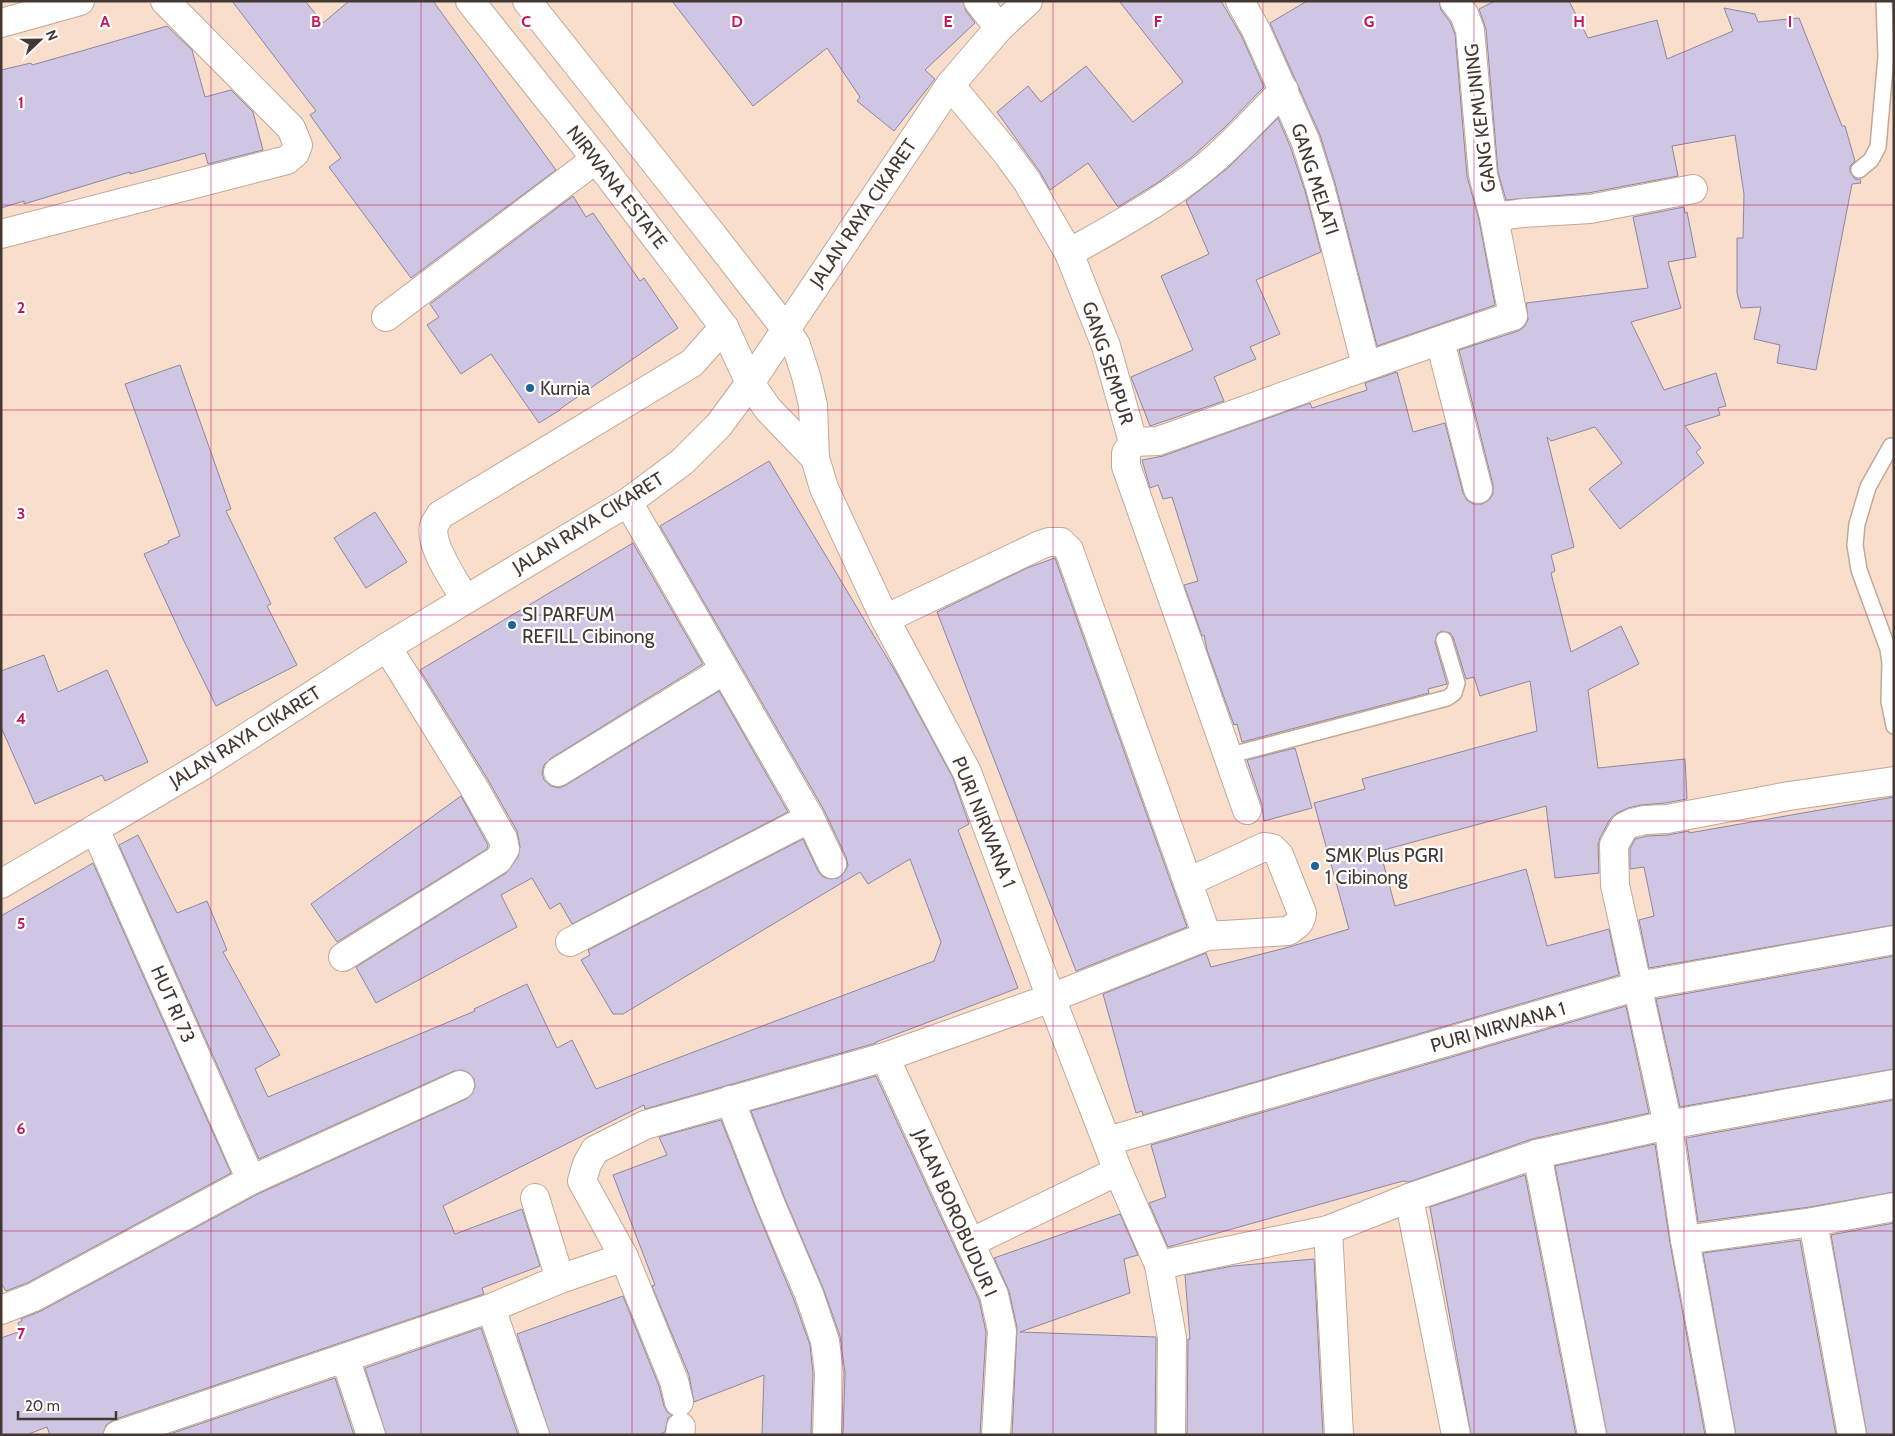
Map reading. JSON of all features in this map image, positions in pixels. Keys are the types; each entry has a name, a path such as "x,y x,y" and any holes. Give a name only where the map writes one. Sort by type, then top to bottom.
{"street":[{"path":"1,23 80,1"},
{"path":"1,234 287,160 295,153 298,145 291,128 165,1"},
{"name":"NIRWANA ESTATE","path":"470,1 596,159 724,328 750,382"},
{"path":"526,1 785,328"},
{"path":"978,1 999,28"},
{"name":"JALAN RAYA CIKARET","path":"1,884 202,766 387,647 628,502 682,462 719,425 750,382 950,85 999,28 1028,1"},
{"name":"GANG MELATI","path":"1240,1 1284,90 1305,140 1320,187 1366,365"},
{"name":"GANG KEMUNING","path":"1454,1 1464,14 1470,30 1483,175 1494,217 1523,213 1590,210 1693,189"},
{"name":"GANG SEMPUR","path":"950,85 1005,151 1027,181 1069,253 1106,346 1133,442 1126,453 1126,466 1247,810"},
{"path":"1069,253 1137,214 1184,182 1218,156 1284,90"},
{"path":"386,317 596,159"},
{"path":"1133,442 1158,441 1308,388 1366,365 1513,316 1494,217"},
{"path":"465,599 438,551 434,538 434,526 440,515 692,363 724,328"},
{"name":"PURI NIRWANA 1","path":"785,328 796,345 811,396 816,458 824,488 885,619 968,772 1051,998 1108,1140 1118,1171 1160,1265 1172,1338 1171,1435"},
{"path":"1440,341 1478,490"},
{"name":"PURI NIRWANA 1","path":"750,382 768,409 816,458"},
{"path":"628,502 810,818 832,864"},
{"path":"885,619 1040,545 1049,542 1061,542 1069,550 1207,936"},
{"path":"343,957 498,860 505,849 503,839 473,786 387,647"},
{"path":"558,772 724,670"},
{"path":"1721,1435 1685,1240 1668,1126 1615,885 1614,844 1624,827 1632,822 1666,819 1789,796 1894,781"},
{"path":"570,942 810,818"},
{"name":"HUT RI 73","path":"95,829 251,1180"},
{"path":"680,1421 674,1381 624,1257 582,1181 587,1164 595,1150 645,1125 885,1057 1051,998 1207,936 1288,931 1302,919 1302,913 1279,855 1272,848 1264,847 1188,882"},
{"name":"PURI NIRWANA 1","path":"1108,1140 1638,986 1894,940"},
{"name":"JALAN BOROBUDUR I","path":"885,1057 994,1295 1002,1331 996,1435"},
{"path":"1160,1265 1328,1230 1409,1198 1537,1154 1668,1126 1894,1084"},
{"path":"1,1310 34,1297 251,1180 460,1085"},
{"path":"730,1100 771,1205 809,1294 825,1342 830,1373 827,1435"},
{"path":"1537,1154 1592,1435"},
{"path":"970,1243 1118,1171"},
{"path":"535,1198 560,1279"},
{"path":"1409,1198 1456,1435"},
{"path":"1685,1240 1813,1222 1894,1207"},
{"path":"1813,1222 1852,1435"},
{"path":"1328,1230 1339,1435"},
{"path":"118,1435 491,1308 560,1279 624,1257"},
{"path":"491,1308 536,1435"},
{"path":"345,1358 371,1435"}],"lane":[{"path":"1859,170 1871,160 1878,147 1886,56 1884,1"},
{"path":"1891,446 1868,487 1858,524 1855,544 1859,570 1888,649 1890,663 1889,701 1894,726"},
{"path":"1228,756 1447,698 1454,693 1456,683 1444,640"}],"building":[{"path":"232,1 305,1 323,23 349,1 433,1 556,170 411,278 329,167 341,158 310,115 316,111"},
{"path":"672,1 963,1 966,11 975,23 925,70 935,79 894,131 857,101 860,97 827,48 753,106"},
{"path":"1119,1 1221,1 1242,37 1264,87 1224,128 1192,157 1157,183 1118,207 1088,163 1050,190 1040,172 997,112 1028,86 1041,102 1086,66 1133,122 1183,82"},
{"path":"1307,1 1439,1 1441,10 1450,22 1455,34 1467,176 1479,220 1495,305 1377,346 1335,183 1320,135 1270,23"},
{"path":"1495,1 1569,1 1588,38 1657,20 1667,59 1733,31 1724,8 1755,14 1758,22 1799,18 1842,126 1845,126 1855,161 1850,166 1850,172 1855,179 1860,179 1861,183 1852,184 1816,370 1777,363 1780,345 1754,339 1761,307 1741,308 1737,293 1737,238 1743,238 1744,194 1735,135 1672,146 1678,176 1588,193 1506,200 1498,172 1486,29 1479,9"},
{"path":"167,26 192,50 205,97 231,90 253,112 263,150 208,164 205,153 130,174 130,172 24,204 24,201 1,208 1,70 31,63 32,65"},
{"path":"1278,118 1290,146 1305,191 1321,252 1256,280 1280,334 1250,347 1256,359 1214,377 1224,401 1150,426 1131,377 1193,350 1161,276 1209,254 1186,201 1229,167"},
{"path":"573,196 586,217 593,213 640,281 644,278 678,328 539,423 491,354 461,374 427,325 439,317 430,304"},
{"path":"1684,207 1685,213 1687,212 1696,257 1668,262 1681,308 1631,322 1664,390 1716,373 1726,406 1718,408 1720,415 1685,426 1701,448 1696,452 1704,463 1620,529 1589,489 1622,463 1595,427 1551,441 1547,437 1574,547 1551,555 1555,571 1551,573 1571,652 1621,626 1639,664 1588,690 1598,768 1685,759 1687,799 1641,805 1617,813 1610,819 1600,838 1598,845 1599,873 1555,878 1546,806 1380,851 1395,906 1526,869 1547,946 1609,929 1619,975 1143,1115 1142,1111 1136,1113 1103,994 1206,953 1211,967 1349,929 1314,803 1365,789 1362,779 1537,731 1530,681 1480,696 1474,677 1466,679 1453,637 1450,633 1442,631 1437,634 1435,642 1447,684 1428,689 1429,693 1242,742 1237,724 1234,725 1207,650 1204,635 1202,636 1184,585 1198,581 1172,497 1163,499 1158,485 1150,488 1142,460 1163,456 1310,403 1312,408 1367,390 1365,383 1397,372 1413,432 1445,423 1463,493 1467,500 1473,504 1482,504 1489,500 1493,494 1493,485 1459,350 1518,331 1524,327 1528,320 1526,303 1648,288 1633,217"},
{"path":"180,365 231,509 226,511 271,604 267,606 297,665 216,706 144,554 180,536 125,384"},
{"path":"769,461 898,676 953,778 969,824 958,830 1018,988 876,1043 645,1109 644,1105 443,1206 455,1234 522,1209 540,1266 482,1288 484,1294 113,1420 106,1425 103,1435 50,1435 47,1427 26,1435 1,1435 1,1338 21,1331 18,1323 22,1321 21,1319 41,1311 258,1194 466,1099 472,1094 475,1087 474,1079 469,1073 462,1070 454,1071 259,1159 119,845 138,835 177,913 207,901 227,950 223,952 280,1055 255,1069 268,1097 475,1011 474,1009 527,984 557,1048 572,1040 596,1089 934,961 941,942 910,859 868,884 860,872 623,1014 613,1014 581,960 590,955 588,950 803,839 818,871 823,877 830,879 838,878 845,872 848,865 824,810 660,526"},
{"path":"375,512 407,562 366,588 334,538"},
{"path":"633,543 703,664 550,759 544,765 542,773 544,780 551,786 559,788 566,785 719,691 788,812 572,924 560,903 550,909 532,878 501,895 517,927 376,1003 356,967 506,873 518,857 520,847 517,831 487,778 420,670"},
{"path":"1055,558 1187,927 1076,971 937,612 1027,568"},
{"path":"44,655 58,692 107,670 148,762 105,781 102,775 35,804 1,727 1,671"},
{"path":"1295,748 1312,808 1264,821 1262,805 1247,760"},
{"path":"461,796 488,845 487,849 337,942 311,904"},
{"path":"1894,797 1894,925 1649,968 1639,920 1654,916 1644,867 1630,869 1630,849 1635,839 1689,831 1689,833"},
{"path":"93,863 231,1173 27,1283 6,1291 1,1283 1,916"},
{"path":"1894,956 1894,1069 1680,1107 1656,999"},
{"path":"1626,1006 1649,1113 1532,1139 1409,1182 1403,1181 1168,1247 1149,1203 1166,1197 1151,1145"},
{"path":"876,1076 979,1300 986,1332 980,1435 843,1435 845,1373 840,1336 823,1288 785,1199 751,1111"},
{"path":"1894,1100 1894,1192 1810,1207 1698,1222 1686,1138"},
{"path":"721,1120 794,1300 810,1345 813,1374 811,1435 762,1435 764,1375 694,1402 689,1375 652,1286 655,1285 613,1175 667,1155 659,1137"},
{"path":"1655,1144 1670,1243 1705,1435 1607,1435 1555,1166"},
{"path":"1525,1175 1576,1435 1471,1435 1430,1207"},
{"path":"1120,1214 1138,1255 1124,1259 1130,1293 1020,1332 1156,1337 1155,1435 1012,1435 1017,1328 1009,1291 994,1258"},
{"path":"1894,1223 1894,1435 1867,1435 1831,1235"},
{"path":"1800,1240 1836,1435 1736,1435 1703,1253"},
{"path":"1314,1259 1323,1435 1187,1435 1188,1339 1190,1339 1185,1275 1233,1266"},
{"path":"623,1296 659,1386 664,1406 667,1412 672,1415 668,1418 665,1432 658,1435 550,1435 517,1334"},
{"path":"481,1328 518,1435 386,1435 365,1368"},
{"path":"335,1378 354,1435 167,1435"}],"place":[{"name":"Kurnia","path":"530,388"},
{"name":"SI PARFUM REFILL Cibinong","path":"512,625"},
{"name":"SMK Plus PGRI 1 Cibinong","path":"1315,866"}]}
